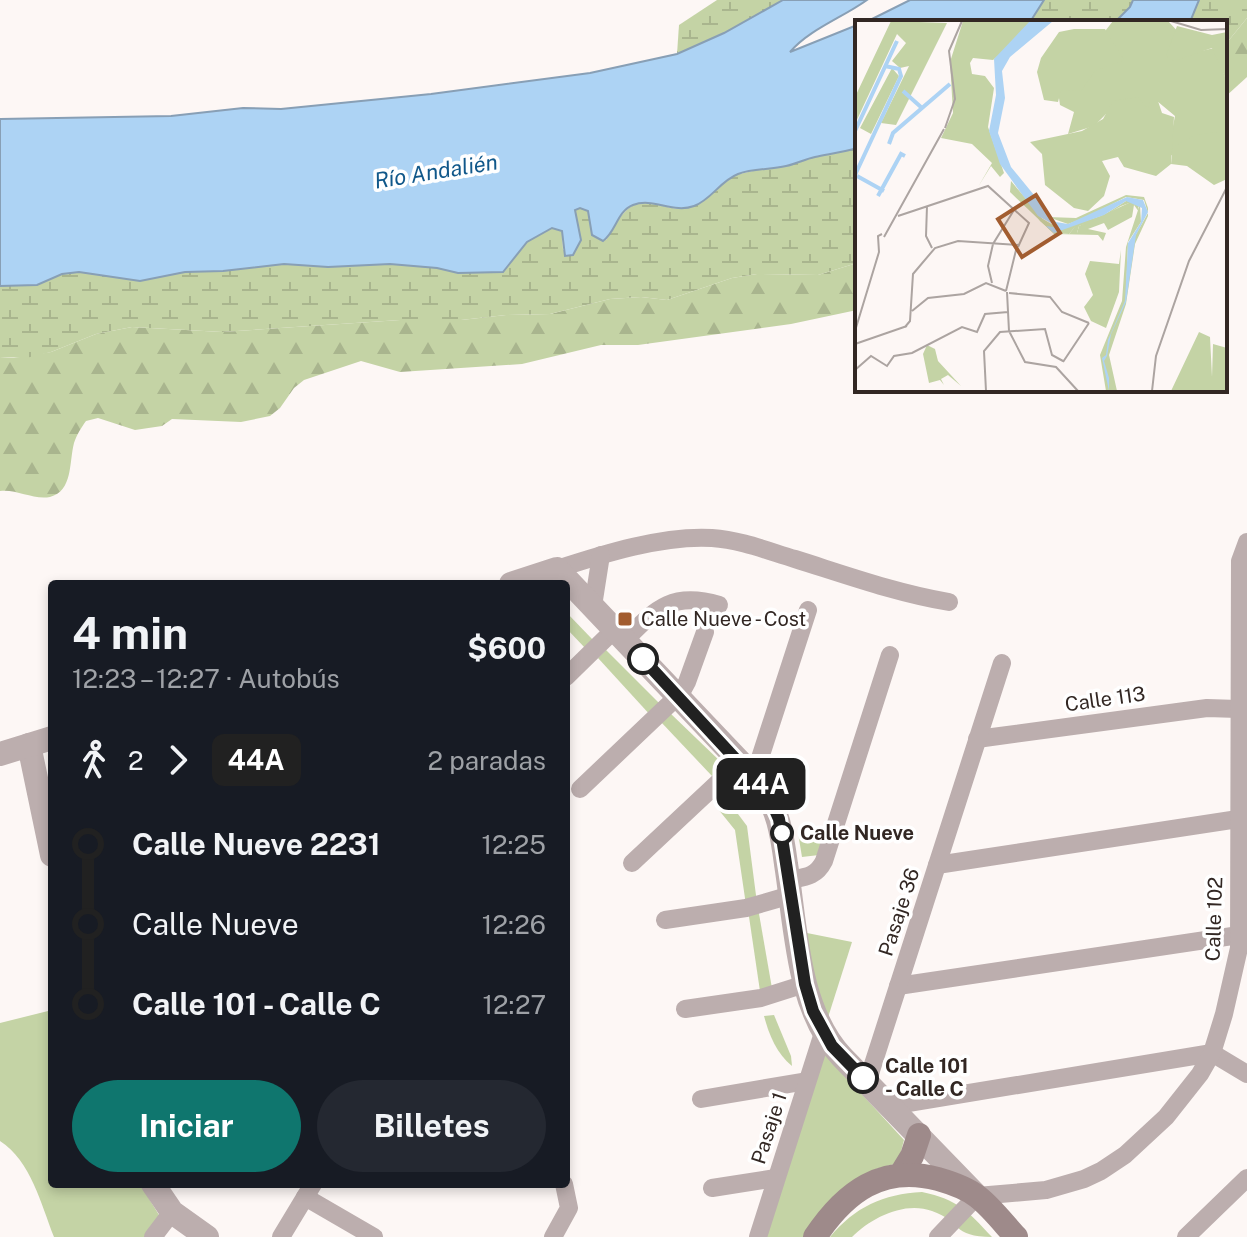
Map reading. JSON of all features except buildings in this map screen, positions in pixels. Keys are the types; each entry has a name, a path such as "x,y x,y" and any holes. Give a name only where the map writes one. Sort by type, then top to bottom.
{"main road":[{"path":"901,1174 912,1156 919,1135"},
{"path":"815,1237 850,1195 870,1184 901,1174 933,1178 977,1196 1016,1237"}],"street":[{"path":"523,580 601,555 671,541 714,538 753,546 908,594 949,602"},
{"name":"Calle 102","path":"977,1196 1046,1190 1101,1171 1125,1155 1166,1117 1200,1074 1212,1053 1242,945 1238,819 1244,575 1240,561 1247,542"},
{"path":"593,606 601,555"},
{"path":"557,569 568,580"},
{"path":"570,582 768,794 779,819 805,984 823,1033 977,1196 938,1237"},
{"path":"570,674 664,605 699,600 719,605"},
{"path":"632,863 745,767 760,758 808,610"},
{"path":"580,789 678,696 687,682 705,632"},
{"path":"665,920 746,908 819,870 890,655"},
{"name":"Pasaje 36","path":"867,1083 1002,663"},
{"name":"Calle 113","path":"977,739 1207,708 1243,713"},
{"path":"0,754 48,739"},
{"path":"29,745 48,836"},
{"path":"937,865 1238,819"},
{"path":"898,986 1242,945"},
{"path":"685,1009 761,998 805,984"},
{"name":"Pasaje 1","path":"758,1237 823,1033"},
{"path":"890,1106 1212,1053 1247,1074"},
{"path":"701,1099 807,1081"},
{"path":"712,1188 776,1178"},
{"path":"1186,1237 1247,1178"},
{"path":"156,1188 172,1212 207,1237"},
{"path":"553,1237 569,1208 565,1188"},
{"path":"281,1237 309,1191 374,1237"},
{"path":"153,1237 172,1212"}],"green space":[{"path":"717,0 783,0 724,33 677,54 679,25"},
{"path":"1044,0 1133,0 1117,20 1031,20"},
{"path":"1199,0 1247,0 1247,18 1227,43 1227,20 1191,20"},
{"path":"1247,18 1247,77 1227,95 1227,43"},
{"path":"855,148 855,264 818,275 757,274 732,278 667,300 641,297 610,299 550,314 222,332 132,327 96,334 51,352 26,358 0,357 0,286 3,285 37,285 62,274 79,272 140,281 185,272 284,264 328,267 390,264 458,273 503,272 527,242 552,228 562,231 563,250 581,240 575,210 580,207 588,211 606,240 628,208 642,203 670,208 690,206 704,200 735,175"},
{"path":"855,264 855,310 791,324 638,345 601,345 522,364 400,372 361,361 304,380 270,416 241,422 172,419 162,426 135,430 98,418 86,421 74,443 69,475 63,489 57,494 44,498 0,491 0,357 51,352 96,334 132,327 222,332 550,314 610,299 641,297 667,300 732,278 757,274 818,275"},
{"path":"570,616 593,640 586,649 570,632"},
{"path":"606,650 662,706 652,717 598,658"},
{"path":"670,713 723,764 712,776 661,722"},
{"path":"723,794 747,826 757,903 746,905 735,830 714,804"},
{"path":"813,831 826,835 819,855 802,857 798,833"},
{"path":"758,908 773,994 761,998 748,910"},
{"path":"802,932 852,942 824,1030"},
{"path":"48,1011 48,1188 142,1188 159,1215 159,1221 147,1237 54,1237 27,1171 0,1141 0,1023"},
{"path":"774,1015 792,1066 778,1050 768,1030 764,1016"},
{"path":"824,1053 904,1140 898,1163 876,1169 807,1237 764,1237"},
{"path":"922,1192 961,1207 992,1237 963,1231 932,1211 910,1208 878,1218 852,1237 830,1237 849,1218 871,1204"}],"water":[{"name":"Río Andalién","path":"783,0 867,0 817,30 790,52 855,26 855,148 786,166 738,174 694,206 633,205 623,212 603,241 592,235 588,211 580,208 575,210 581,240 573,255 565,256 562,231 552,228 527,242 503,272 458,273 390,264 328,267 284,264 185,272 140,281 79,272 62,274 37,285 0,286 0,119 171,116 431,94 590,73 677,54 724,33"},
{"path":"910,0 1044,0 1031,20 870,20"},
{"path":"1133,0 1199,0 1191,20 1117,20"}],"bus line":[{"name":"44A","path":"643,659 768,794 779,819 805,984 813,1011 832,1046 863,1078"}],"place":[{"name":"Calle Nueve - Cost","path":"625,619"},
{"name":"Calle Nueve","path":"782,833"},
{"name":"Calle 101 - Calle C","path":"863,1078"}]}
